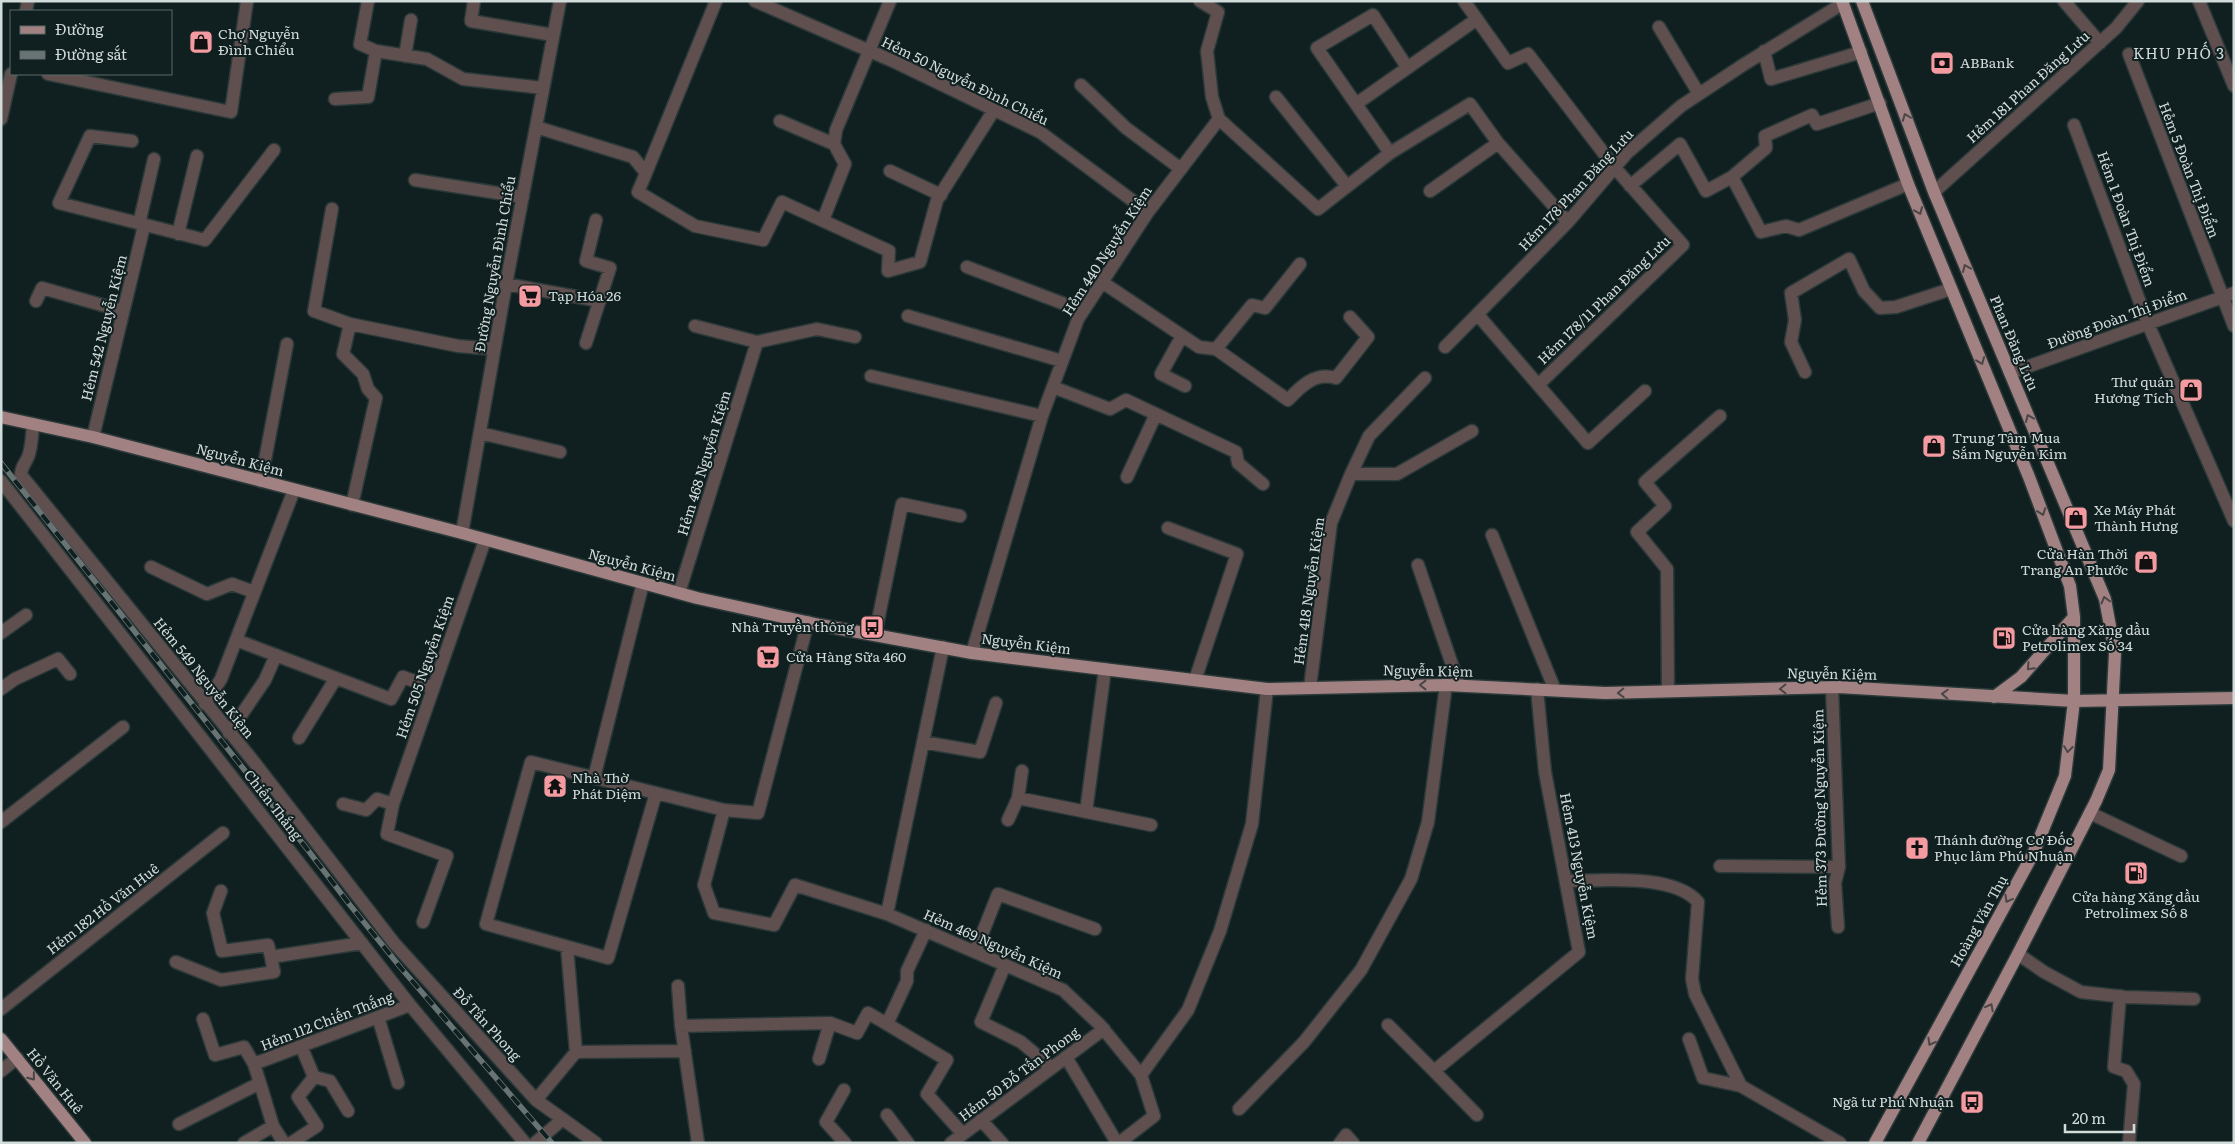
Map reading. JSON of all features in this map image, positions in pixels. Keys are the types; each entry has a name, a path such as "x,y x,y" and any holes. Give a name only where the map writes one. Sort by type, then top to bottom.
{"main road":[{"name":"Phan Đăng Lưu","path":"1862,1 1934,192 2105,599 2115,653 2113,700"},
{"path":"1842,2 1862,52 1908,184 2029,477 2070,586 2074,617 2074,701"},
{"name":"Nguyễn Kiệm","path":"1,417 92,437 679,593 808,622 972,653 1267,689 1452,685 1605,693 1832,688 2074,701 2234,698"},
{"path":"1994,697 2020,677 2074,617"},
{"path":"1918,1143 2018,954 2090,813 2109,770 2113,700"},
{"name":"Hoàng Văn Thụ","path":"1876,1143 2033,854 2065,776 2074,701"},
{"name":"Hồ Văn Huê","path":"1,1039 85,1143"}],"street":[{"path":"53,75 231,112 247,1"},
{"path":"368,1 360,44 376,51 427,59 463,79 543,88"},
{"path":"474,1 471,21 554,35"},
{"name":"Đường Nguyễn Đình Chiểu","path":"462,534 494,349 560,1"},
{"path":"716,1 638,192 695,226 763,240 782,202 878,245 889,252 888,271 920,262 937,200 994,110"},
{"name":"Hẻm 50 Nguyễn Đình Chiểu","path":"755,1 780,6 1040,132 1148,212"},
{"path":"823,220 845,164 834,144 836,130 890,1"},
{"path":"1200,1 1221,7 1207,51 1212,98 1219,119 1318,209 1390,153 1470,104 1498,143 1568,222"},
{"path":"1356,104 1477,19 1464,1"},
{"path":"2064,1 2100,43"},
{"name":"Hẻm 181 Phan Đăng Lưu","path":"1934,192 2100,43 2116,28 2138,1"},
{"path":"2199,1 2234,86"},
{"name":"Hẻm 178 Phan Đăng Lưu","path":"1445,347 1568,222 1627,153 1681,106 1842,2"},
{"path":"1390,153 1317,48 1373,16 1407,67"},
{"name":"Hẻm 178/11 Phan Đăng Lưu","path":"1477,19 1508,63 1528,54 1615,168 1683,245 1538,385"},
{"path":"405,56 411,20"},
{"path":"1658,27 1699,94"},
{"path":"335,99 368,97 376,51"},
{"path":"1764,52 1771,79 1862,52"},
{"name":"Hẻm 5 Đoàn Thị Điểm","path":"2129,54 2234,326"},
{"path":"1,119 11,75"},
{"path":"1081,85 1126,128 1181,169"},
{"path":"1276,98 1347,186"},
{"path":"1630,186 1680,144 1706,191 1732,177 1766,148 1765,136 1812,116 1817,124 1880,103"},
{"name":"Hẻm 440 Nguyễn Kiệm","path":"972,653 1042,416 1078,319 1148,212 1219,119"},
{"path":"780,121 834,144"},
{"name":"Hẻm 1 Đoàn Thị Điểm","path":"2074,125 2148,324 2234,521"},
{"path":"536,127 634,157 646,173"},
{"path":"132,141 90,136 59,203 205,240 274,150"},
{"path":"1430,191 1498,143"},
{"path":"178,234 197,156"},
{"name":"Hẻm 542 Nguyễn Kiệm","path":"92,437 124,311 154,159"},
{"path":"890,171 941,195"},
{"path":"1732,177 1761,232 1786,226 1799,230 1908,184"},
{"path":"415,180 522,197"},
{"path":"332,209 314,311 350,324 458,346 494,349"},
{"path":"586,342 610,268 586,261 596,220"},
{"path":"1805,372 1790,342 1795,320 1791,293 1849,259 1864,292 1880,308 1896,307 1951,289"},
{"path":"1216,349 1252,305 1265,308 1300,264"},
{"path":"967,266 1083,311"},
{"path":"1102,282 1200,347 1216,349 1288,400 1303,383 1327,375 1336,378 1368,337 1350,317"},
{"path":"506,284 600,301"},
{"path":"36,301 42,288 124,311"},
{"name":"Đường Đoàn Thị Điểm","path":"2010,373 2234,293"},
{"path":"1478,315 1588,443 1645,391"},
{"path":"908,316 1062,360"},
{"path":"350,324 344,354 363,374 368,389 376,398 352,505"},
{"path":"696,326 757,342 817,329 854,337"},
{"path":"1182,336 1161,374 1185,386"},
{"name":"Hẻm 468 Nguyễn Kiệm","path":"679,593 757,342"},
{"path":"261,481 287,344"},
{"path":"871,376 1042,416"},
{"name":"Hẻm 418 Nguyễn Kiệm","path":"1310,687 1331,523 1369,436 1424,378"},
{"path":"1053,387 1110,409 1126,400 1236,452 1238,462 1263,484"},
{"path":"1126,477 1156,414"},
{"path":"1668,692 1667,569 1637,532 1665,506 1645,482 1720,416"},
{"name":"Hẻm 549 Nguyễn Kiệm","path":"33,424 28,457 21,469 22,475 229,733 394,943"},
{"path":"1351,474 1397,474 1472,431"},
{"path":"480,432 560,452"},
{"name":"Chiến Thắng","path":"1,481 410,1006 526,1143"},
{"path":"205,704 221,678 294,490"},
{"path":"875,635 902,504 960,516"},
{"path":"1168,528 1237,554 1195,680"},
{"path":"1492,535 1555,690"},
{"name":"Hẻm 505 Nguyễn Kiệm","path":"423,922 447,856 387,834 393,804 485,540"},
{"path":"1240,1109 1304,1042 1361,970 1411,879 1428,822 1452,685 1418,564"},
{"path":"151,567 207,594 232,584 254,592"},
{"path":"594,778 643,583"},
{"path":"1,633 26,615"},
{"path":"656,793 608,958 486,924 531,762 594,778 656,793 724,810 758,813 808,622"},
{"path":"236,640 391,699 403,677 433,688"},
{"path":"888,914 943,647"},
{"path":"229,733 265,680 276,655"},
{"path":"1,689 14,678 58,659 70,674"},
{"path":"1086,812 1105,669"},
{"path":"299,738 336,678"},
{"name":"Hẻm 373 Đường Nguyễn Kiệm","path":"1832,688 1839,867 1835,883 1838,927"},
{"path":"1066,1057 1118,1143 1154,1116 1141,1076 1188,1010 1220,931 1252,824 1267,689"},
{"name":"Hẻm 413 Nguyễn Kiệm","path":"1434,1071 1579,952 1546,772 1536,689"},
{"path":"923,742 980,752 996,702"},
{"path":"1,822 123,727"},
{"path":"1008,820 1018,798 1022,771"},
{"path":"1018,798 1151,825"},
{"path":"343,804 366,810 377,799 393,804"},
{"name":"Hẻm 469 Nguyễn Kiệm","path":"724,810 704,884 714,913 774,925 795,885 888,914 1063,990 1104,1029 1141,1076"},
{"path":"2090,813 2181,856"},
{"name":"Hẻm 182 Hồ Văn Huê","path":"1,1009 223,833"},
{"path":"1720,866 1839,867"},
{"path":"1566,881 1652,881 1692,896 1698,902 1692,979 1695,994 1740,1086"},
{"path":"176,962 221,980 274,972 268,945 222,951 212,913 221,891"},
{"path":"975,952 998,894 1095,929"},
{"path":"887,1024 907,981 907,971 926,930"},
{"path":"270,957 362,943"},
{"name":"Đỗ Tấn Phong","path":"394,943 536,1100 596,1143"},
{"path":"536,1100 576,1052 567,947"},
{"path":"2018,954 2044,972 2081,992 2120,996 2194,999"},
{"path":"1005,965 981,1022 1021,1042 1052,1068"},
{"path":"678,986 681,1026 698,1143"},
{"path":"2120,996 2114,1067 2126,1071 2134,1084 2129,1143"},
{"name":"Hẻm 112 Chiến Thắng","path":"254,1064 410,1006"},
{"path":"681,1026 830,1023 857,1033 868,1013 947,1060 926,1094 963,1134"},
{"path":"378,1018 398,1083"},
{"name":"Hẻm 112 Chiến Thắng","path":"203,1020 215,1055 244,1047 254,1064 273,1126 284,1143"},
{"path":"819,1060 830,1023"},
{"path":"1388,1025 1477,1115"},
{"name":"Hẻm 50 Đỗ Tấn Phong","path":"951,1143 1104,1029"},
{"path":"1689,1039 1703,1078 1740,1086 1840,1143"},
{"path":"301,1046 314,1077"},
{"path":"576,1052 685,1050"},
{"path":"1,1071 17,1058"},
{"path":"314,1077 330,1081 348,1111"},
{"path":"291,1143 317,1126 298,1097 314,1077"},
{"path":"179,1124 260,1083"},
{"path":"844,1090 826,1122 845,1143"},
{"path":"887,1115 908,1143"},
{"path":"535,1143 562,1119"},
{"path":"981,1120 1002,1143"},
{"path":"244,1143 273,1126"},
{"path":"1340,1143 1346,1135 1353,1143"}],"railway":[{"path":"1,463 401,968 552,1143"}],"place":[{"name":"Chợ Nguyễn Đình Chiểu","path":"201,42"},
{"name":"ABBank","path":"1942,63"},
{"name":"Tạp Hóa 26","path":"530,296"},
{"name":"Thư quán Hương Tích","path":"2191,390"},
{"name":"Trung Tâm Mua Sắm Nguyễn Kim","path":"1934,446"},
{"name":"Xe Máy Phát Thành Hưng","path":"2076,518"},
{"name":"Cửa Hàn Thời Trang An Phước","path":"2146,562"},
{"name":"Nhà Truyền thông","path":"872,627"},
{"name":"Cửa hàng Xăng dầu Petrolimex Số 34","path":"2004,638"},
{"name":"Cửa Hàng Sữa 460","path":"768,657"},
{"name":"Nhà Thờ Phát Diệm","path":"555,786"},
{"name":"Thánh đường Cơ Đốc Phục lâm Phú Nhuận","path":"1917,848"},
{"name":"Cửa hàng Xăng dầu Petrolimex Số 8","path":"2136,873"},
{"name":"Ngã tư Phú Nhuận","path":"1972,1102"}],"district":[{"name":"KHU PHỐ 3","path":"2179,54"}]}
